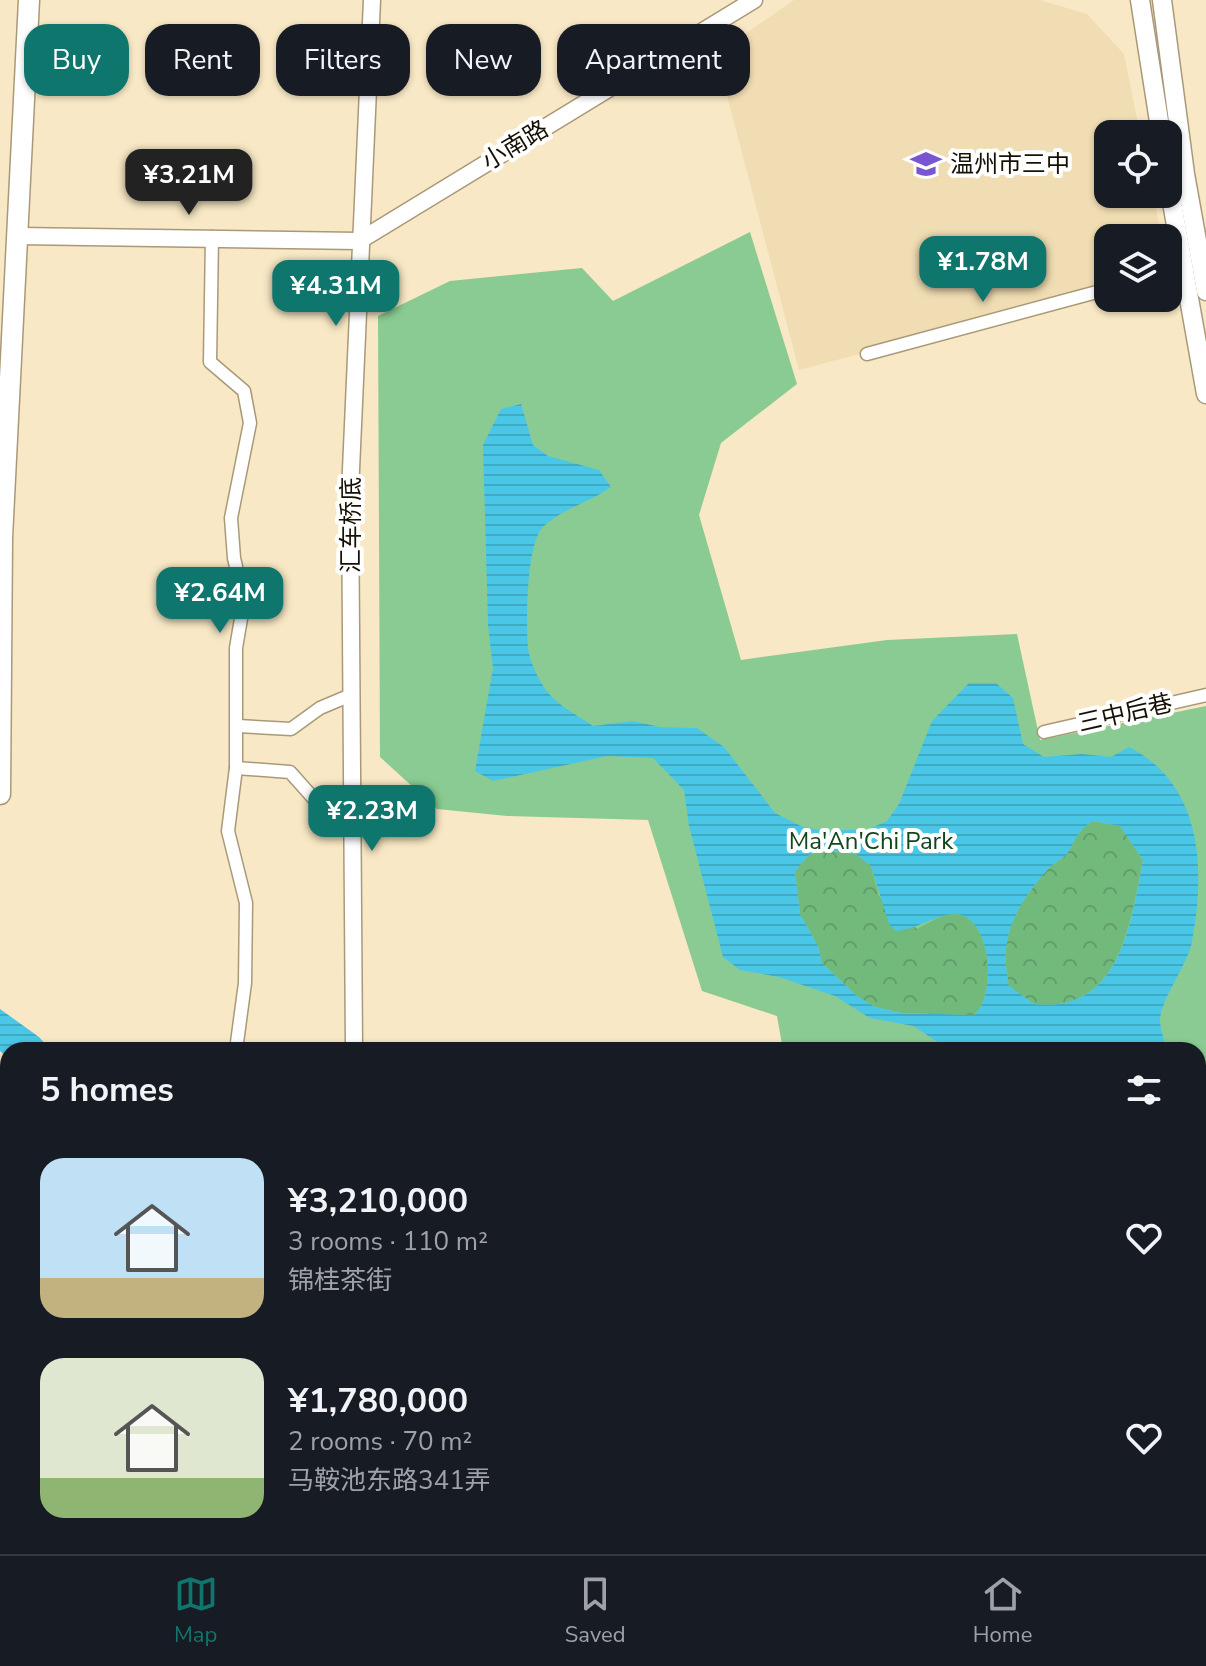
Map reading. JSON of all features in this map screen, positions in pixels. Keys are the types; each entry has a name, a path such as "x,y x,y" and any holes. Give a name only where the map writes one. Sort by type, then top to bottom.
{"main road":[{"path":"0,794 2,538 29,0"},
{"path":"1140,0 1159,120"},
{"path":"1162,0 1206,291"},
{"path":"1182,296 1206,394"}],"street":[{"name":"汇车桥底","path":"354,1042 350,492 372,0"},
{"name":"小南路","path":"359,241 754,0"},
{"path":"19,236 359,241"},
{"path":"212,237 210,362 244,391 250,423 231,518 234,558 244,601 236,648 238,726 228,831 246,903 245,983 237,1042"},
{"path":"867,354 1094,293"},
{"path":"238,726 291,729 320,708 351,695"},
{"name":"三中后巷","path":"1044,732 1206,695"},
{"path":"236,768 290,772 315,800 352,811"}],"shaded area":[{"name":"温州市三中","path":"794,0 1040,0 1087,14 1124,54 1137,120 1094,120 1094,208 1156,208 1159,224 1094,224 1094,292 799,370 727,96 750,96 750,30"}],"green space":[{"name":"Ma'An'Chi Park","path":"750,232 797,384 721,443 699,515 741,660 887,640 1017,634 1040,740 1206,706 1206,1042 782,1042 777,1016 702,991 648,820 507,816 437,809 380,757 378,316 450,281 582,268 613,301"},
{"path":"1093,821 1120,826 1143,860 1125,936 1116,960 1103,980 1085,995 1063,1003 1034,1004 1009,986 1006,952 1012,923 1037,883"},
{"path":"824,850 856,854 871,866 879,896 917,929 947,915 958,914 969,919 984,943 988,976 981,1006 974,1015 902,1013 875,1007 857,996 822,963 818,946 800,914 795,871 809,855"}],"water":[{"path":"521,404 533,445 548,456 599,470 611,487 543,527 533,549 528,584 528,648 537,674 552,697 593,726 633,721 660,727 697,728 724,747 775,813 803,827 825,831 869,829 887,821 899,804 932,721 969,683 996,683 1013,698 1023,744 1044,757 1082,754 1111,757 1129,747 1154,763 1186,807 1198,861 1196,918 1191,946 1161,1012 1164,1042 938,1042 913,1026 870,1018 835,996 779,977 740,970 723,957 689,826 684,790 653,758 607,756 493,781 475,771 493,668 488,625 483,445 501,409","holes":["1093,821 1120,826 1143,860 1133,911 1116,960 1103,980 1086,995 1063,1003 1034,1004 1009,986 1006,952 1012,923 1027,896 1050,867 1067,854 1088,824","824,850 856,854 871,866 889,924 896,931 956,914 968,918 977,928 984,942 988,976 981,1006 974,1015 902,1013 875,1007 857,996 822,963 818,946 800,914 795,871 809,855"]},
{"path":"0,1009 44,1042 0,1042"}],"place":[{"name":"温州市三中","path":"926,164"}]}
